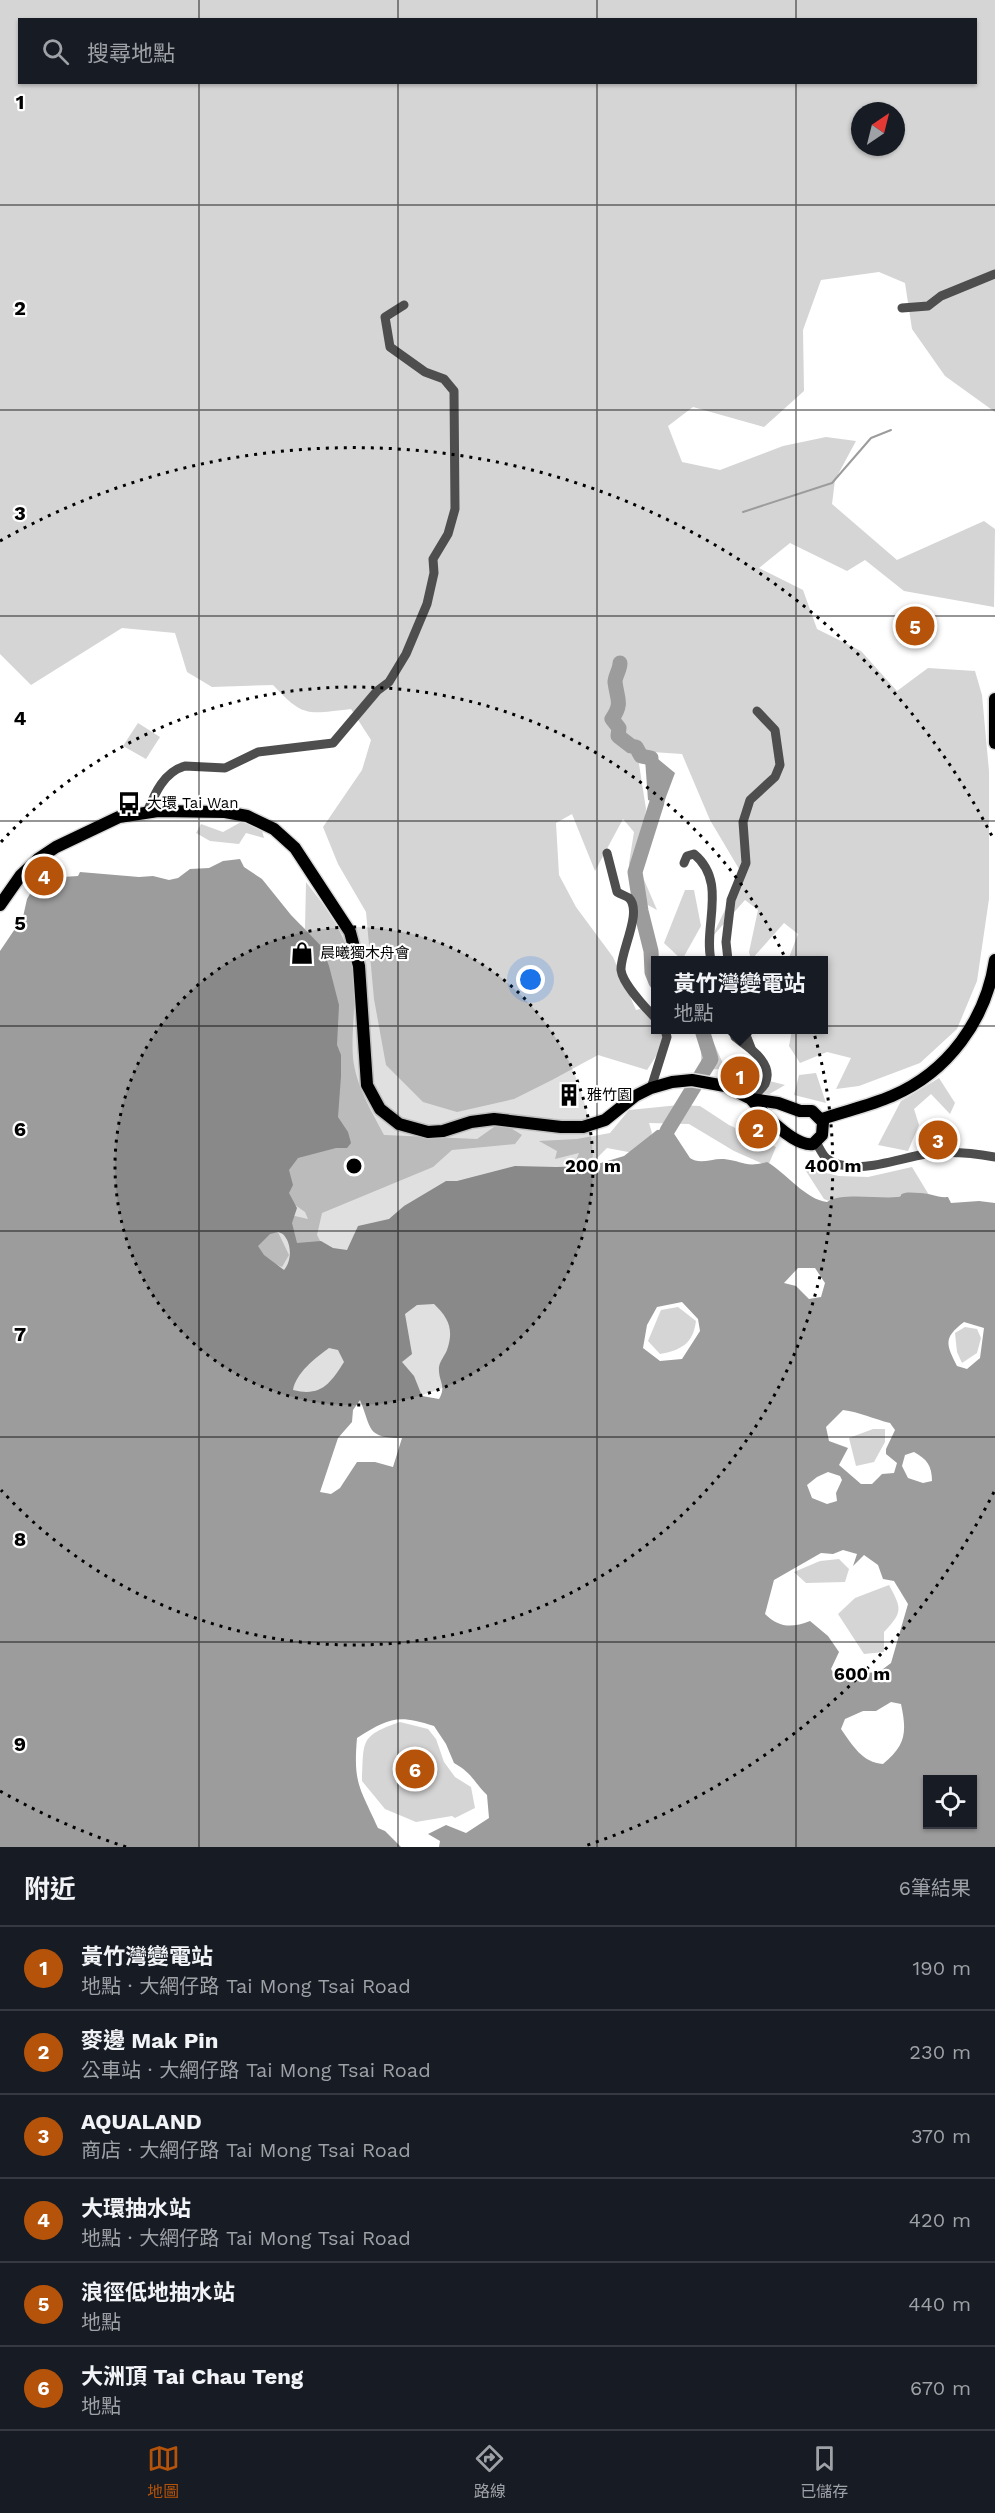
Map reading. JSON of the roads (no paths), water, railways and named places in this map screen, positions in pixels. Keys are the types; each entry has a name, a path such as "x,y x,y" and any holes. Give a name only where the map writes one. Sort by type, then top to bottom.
{"main road":[{"path":"995,699 995,743"},
{"path":"0,905 24,871 49,852 112,820 147,812 240,814 268,825 295,848 347,927 355,943 359,966 367,1084 377,1105 394,1121 410,1129 428,1132 448,1130 471,1122 494,1119 561,1127 584,1127 605,1120 635,1096 651,1088 672,1082 698,1080 725,1086 751,1099 778,1103 800,1111 812,1111 822,1119 824,1132 816,1142 803,1144 763,1113 751,1099"},
{"path":"822,1119 892,1096 919,1082 942,1064 958,1047 977,1016 986,997 995,960"},
{"path":"792,1137 789,1125 791,1119 800,1111"}],"street":[{"path":"902,308 928,306 941,296 995,274"},
{"path":"147,812 164,780 179,767 225,768 258,752 333,742 377,691 389,682 406,654 427,604 434,573 433,559 448,534 455,509 454,391 444,379 425,372 390,347 385,317 404,305"},
{"path":"728,956 726,942 731,900 746,863 743,822 750,800 775,777 780,765 775,729 757,711"},
{"path":"607,853 617,892 629,898 634,909 621,973 651,1013"},
{"path":"684,863 687,856 694,854 700,859 710,876 713,917 707,944 710,956"},
{"path":"651,1088 666,1034"},
{"path":"735,1034 735,1037 757,1053 766,1070 765,1083 751,1099"},
{"path":"746,1034 752,1050"},
{"path":"816,1142 826,1158 855,1166 949,1152 995,1157"}],"waterway":[{"path":"743,512 832,483 871,438 891,430"},
{"path":"620,663 615,682 618,705 612,719 619,728 618,736 636,747 641,756 651,758"},
{"path":"651,956 635,872 657,802"},
{"path":"667,1131 711,1059 703,1034"}],"place":[{"name":"浪徑低地抽水站","path":"915,626"},
{"name":"大環 Tai Wan","path":"129,803"},
{"name":"大環抽水站","path":"44,876"},
{"name":"晨曦獨木舟會","path":"302,953"},
{"name":"黃竹灣變電站","path":"740,1076"},
{"name":"雅竹園","path":"569,1095"},
{"name":"麥邊 Mak Pin","path":"758,1129"},
{"name":"AQUALAND","path":"938,1140"},
{"name":"大洲頂 Tai Chau Teng","path":"415,1769"}]}
